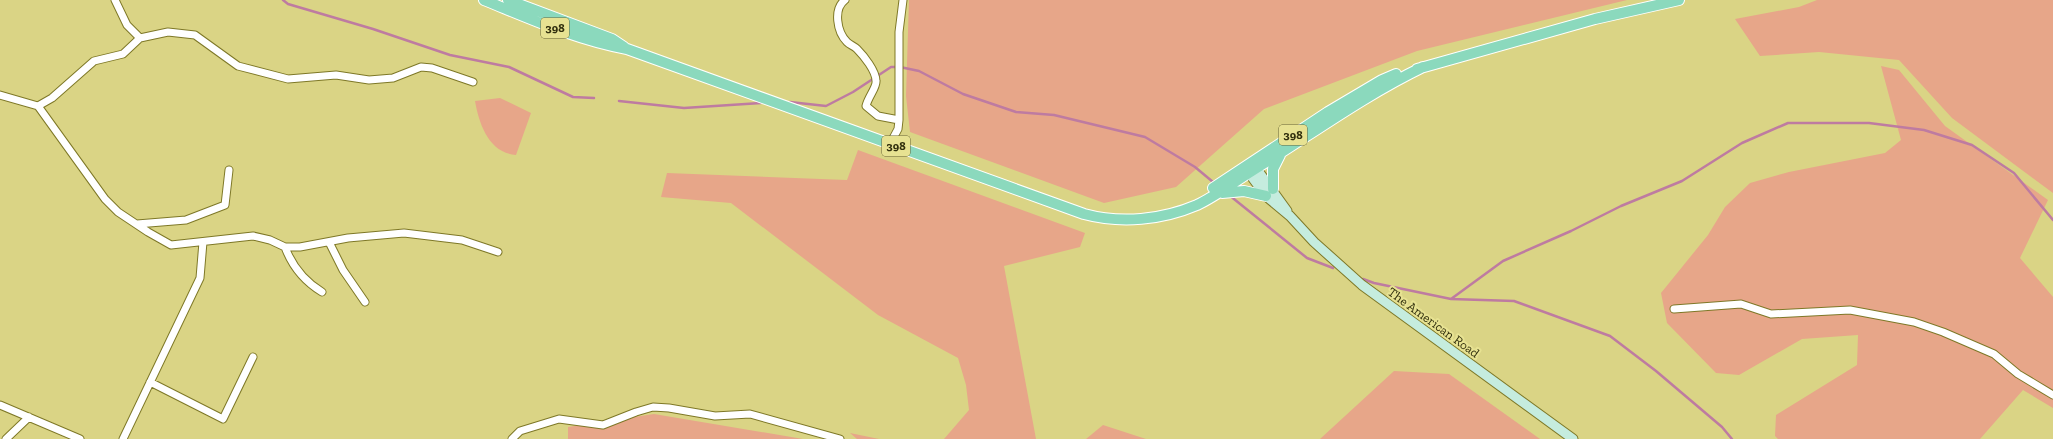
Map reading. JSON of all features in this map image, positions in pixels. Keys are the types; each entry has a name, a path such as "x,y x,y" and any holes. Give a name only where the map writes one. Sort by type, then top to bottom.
{"main road":[{"name":"398","path":"484,0 575,36 604,45 627,49 1084,214 1102,219 1122,221 1152,217 1198,204 1251,169 1328,112 1382,80 1559,28 1679,0"},
{"name":"398","path":"508,0 612,39 627,49"},
{"name":"398","path":"1167,213 1282,153 1378,90 1423,67"},
{"path":"1214,194 1236,190 1270,192 1273,169 1282,153"},
{"name":"The American Road","path":"1251,169 1314,242 1362,285 1573,439"}],"street":[{"path":"114,0 127,25 140,38"},
{"path":"845,0 839,5 837,12 842,32 847,42 857,49 872,69 876,82 875,88 868,97 866,106 878,116 899,120"},
{"path":"890,144 898,129 899,120 899,32 903,0"},
{"path":"38,106 52,98 94,61 123,54 140,38 168,32 195,35 238,66 288,79 336,75 375,79 393,78 421,67 432,68 473,82"},
{"path":"0,96 38,106 105,199 118,212 171,245 253,236 270,240 285,246 300,247 404,232 462,240 498,252"},
{"path":"137,224 186,220 225,205 229,170"},
{"path":"123,439 200,278 202,242"},
{"path":"329,242 343,270 365,302"},
{"path":"285,246 289,257 302,277 322,292"},
{"path":"1674,309 1741,304 1771,314 1850,310 1914,322 1943,332 1994,354 2018,374 2053,395"},
{"path":"150,382 223,419 253,357"},
{"path":"0,405 80,439"},
{"path":"512,439 520,431 559,419 603,425 653,407 669,408 715,416 750,414 840,439"},
{"path":"6,439 29,417"}],"shaded area":[{"path":"909,0 1627,0 1417,51 1264,109 1176,187 1104,203 910,132 906,96"},
{"path":"1817,0 2053,0 2053,193 1952,118 1899,60 1819,52 1760,56 1735,19 1799,7"},
{"path":"1881,66 1899,70 1945,126 2048,200 2020,258 2053,297 2053,408 2023,390 1980,439 1778,439 1775,436 1776,415 1857,365 1858,335 1802,339 1739,375 1716,373 1667,323 1661,293 1708,235 1725,207 1750,183 1789,172 1885,153 1901,140"},
{"path":"500,98 531,113 516,155 499,149 492,143 479,119 475,101"},
{"path":"858,150 1085,233 1080,247 1004,266 1036,439 944,439 969,410 966,385 958,358 878,315 731,203 661,197 667,173 847,180"},
{"path":"1394,371 1449,374 1540,439 1320,439"},
{"path":"654,414 803,439 568,439 568,427"},
{"path":"1103,425 1146,439 1086,439"},
{"path":"850,433 879,439 857,439"}],"waterway":[{"path":"283,0 288,4 373,29 450,55 509,67 573,97 594,98"},
{"path":"790,102 826,106 853,92 891,67 900,67 919,71 963,94 1016,112 1054,115 1145,137 1195,167 1213,182"},
{"path":"619,101 684,108 761,103"},
{"path":"1451,299 1503,261 1571,231 1621,206 1682,181 1742,143 1788,123 1869,123 1924,130 1972,145 2014,173 2053,220"},
{"path":"1229,195 1307,258 1333,268"},
{"path":"1363,279 1374,283 1451,299 1514,301 1610,336 1656,371 1722,427 1732,439"}]}
